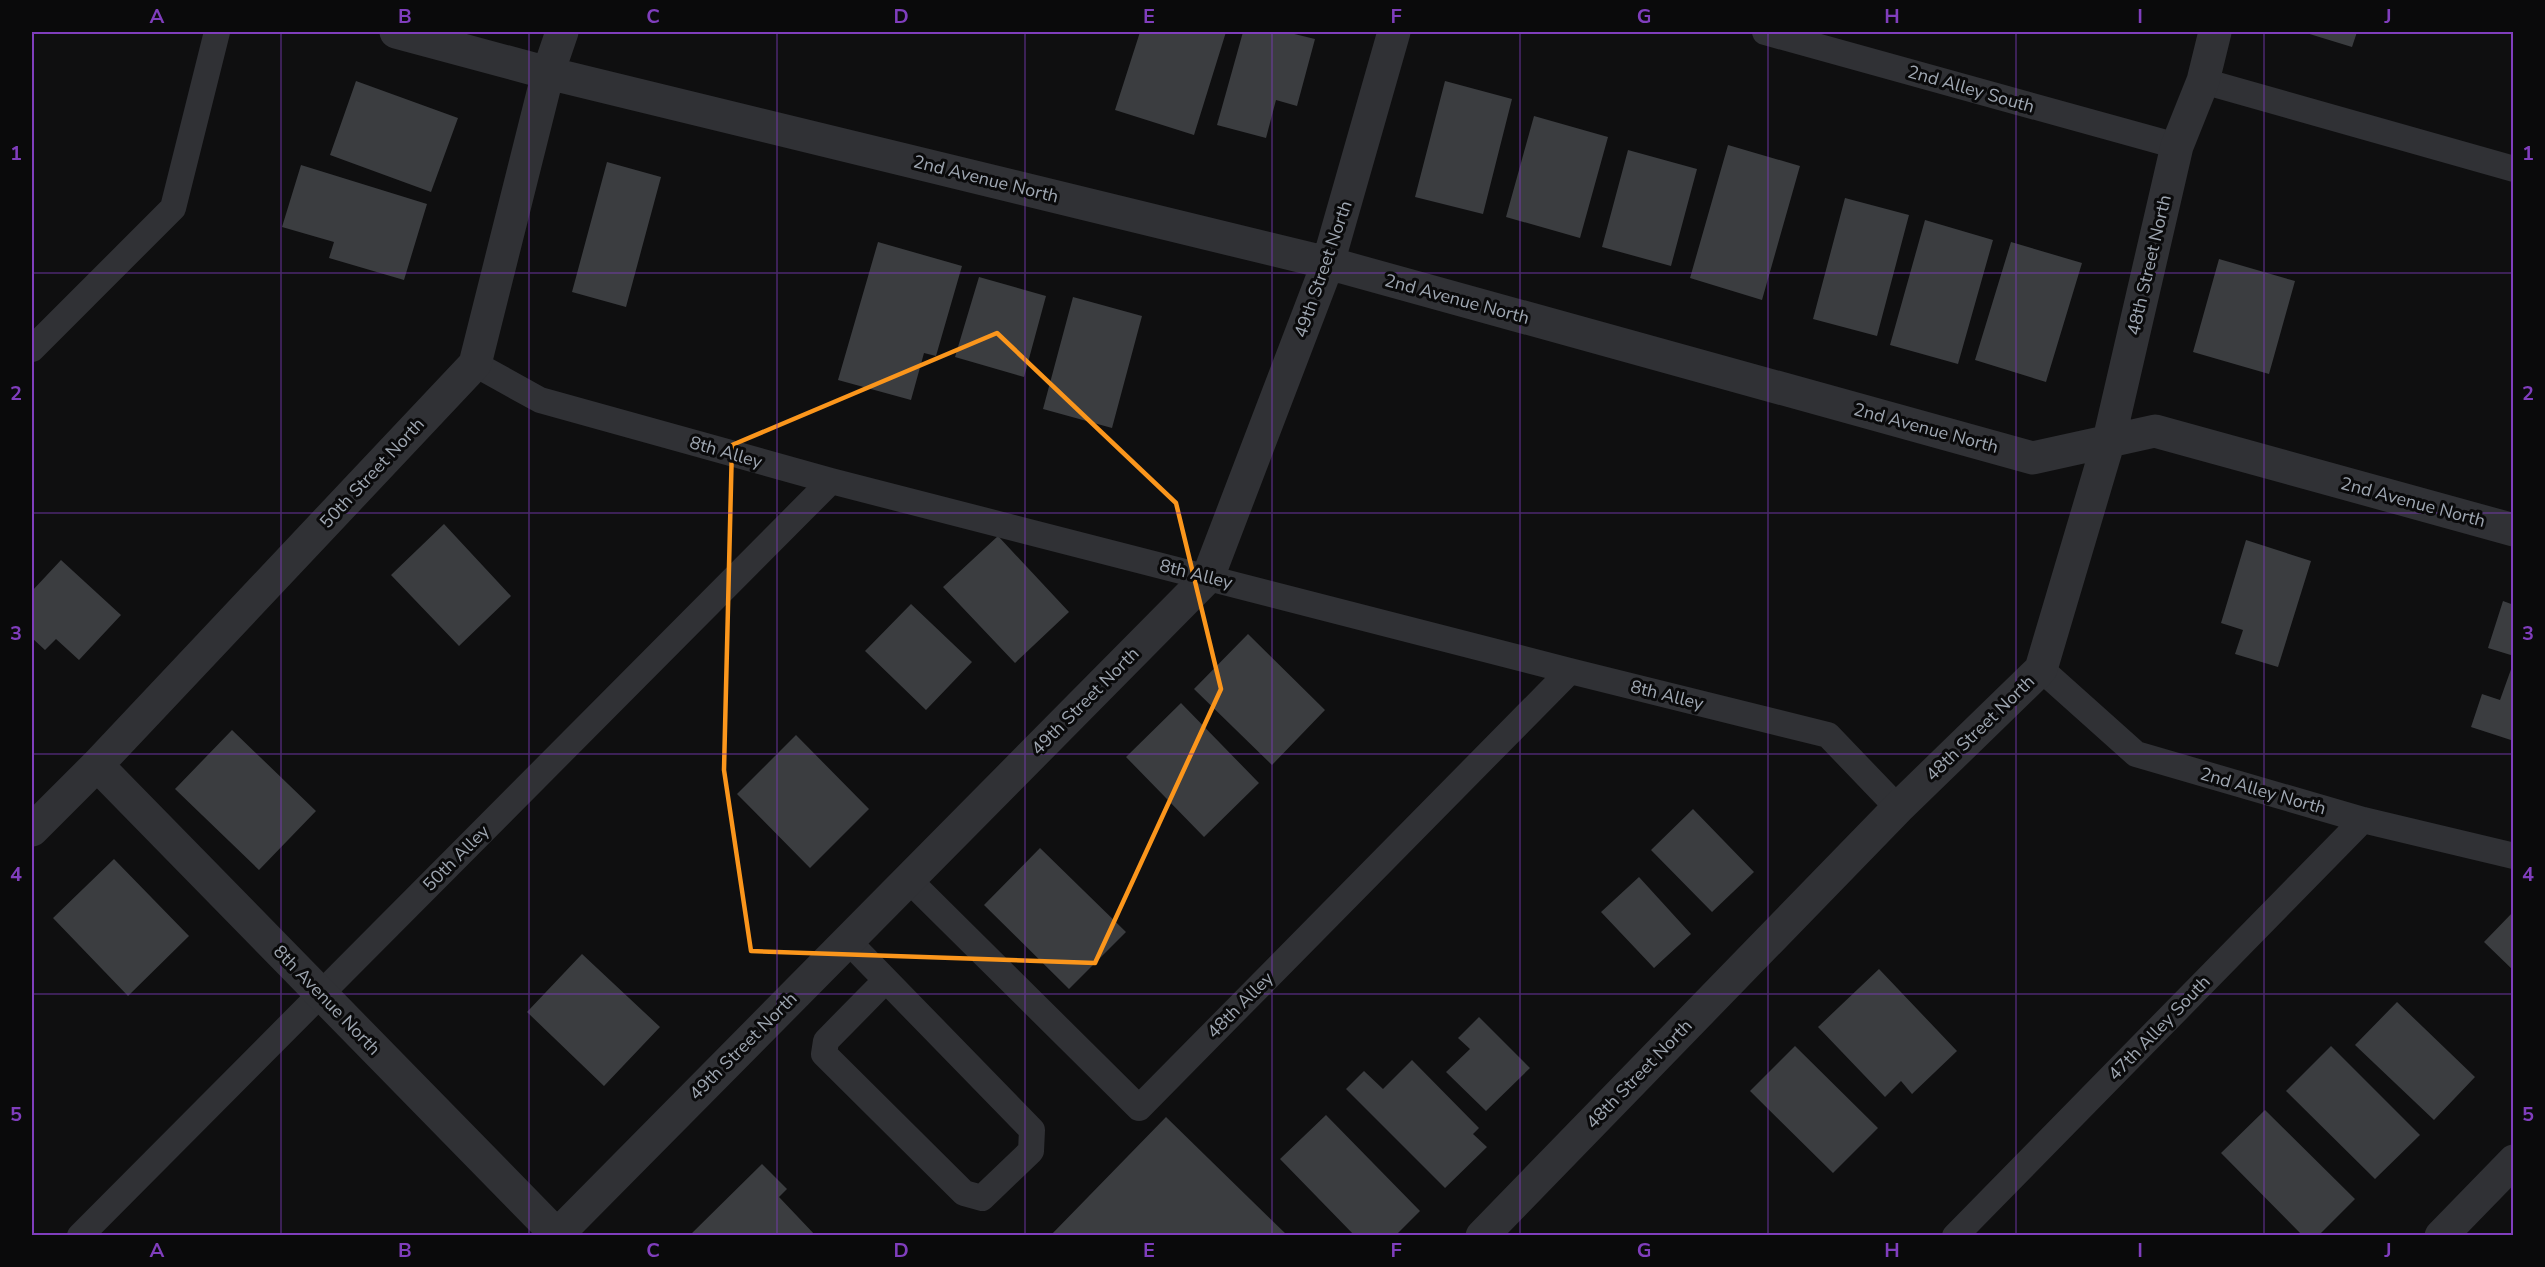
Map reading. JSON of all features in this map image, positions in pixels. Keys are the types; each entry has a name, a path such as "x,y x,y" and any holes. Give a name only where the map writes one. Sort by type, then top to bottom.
{"street":[{"name":"2nd Avenue North","path":"396,32 548,73 1328,263 2033,458 2155,431 2514,530"},
{"name":"50th Street North","path":"32,830 97,765 475,364 548,73 562,32"},
{"name":"49th Street North","path":"557,1235 1208,577 1328,263 1394,32"},
{"name":"48th Street North","path":"1482,1236 1898,808 2041,669 2109,440 2177,146 2203,81 2215,32"},
{"name":"8th Avenue North","path":"97,765 557,1235"},
{"path":"2441,1236 2514,1161"}],"lane":[{"path":"32,349 172,208 217,32"},
{"name":"2nd Alley South","path":"1765,32 2177,146"},
{"path":"2203,81 2514,169"},
{"name":"8th Alley","path":"475,364 540,400 831,481 1828,735 1898,808"},
{"name":"50th Alley","path":"80,1236 831,481"},
{"name":"2nd Alley North","path":"2041,669 2136,754 2363,820 2514,856"},
{"name":"48th Alley","path":"908,879 1139,1108 1570,671"},
{"name":"47th Alley South","path":"1955,1236 2363,820"},
{"path":"848,940 885,981 1032,1130 1031,1151 982,1198 964,1193 824,1054 826,1041 885,981"}],"highlighted area":[{"path":"997,333 1176,503 1221,689 1095,963 751,951 724,770 732,445"}],"building":[{"path":"1140,32 1226,32 1194,135 1115,110"},
{"path":"1243,32 1286,32 1315,39 1297,106 1276,100 1266,138 1217,125"},
{"path":"2303,32 2357,32 2352,47"},
{"path":"356,81 458,118 431,192 330,155"},
{"path":"1445,81 1512,99 1483,214 1415,197"},
{"path":"1534,116 1608,137 1580,238 1506,217"},
{"path":"1728,145 1800,166 1762,300 1690,278"},
{"path":"1628,150 1697,169 1671,266 1602,247"},
{"path":"607,162 661,177 626,307 572,292"},
{"path":"301,165 427,204 404,280 329,258 334,242 282,227"},
{"path":"1845,198 1909,215 1877,336 1813,319"},
{"path":"1925,220 1993,240 1958,364 1890,345"},
{"path":"878,242 962,266 936,356 924,353 911,400 838,380"},
{"path":"2011,242 2082,263 2046,382 1975,360"},
{"path":"2219,259 2295,281 2269,374 2193,352"},
{"path":"979,277 1046,296 1024,377 955,357"},
{"path":"1073,297 1142,316 1112,428 1043,409"},
{"path":"444,524 511,596 459,646 391,575"},
{"path":"998,536 1069,612 1015,663 943,587"},
{"path":"2246,540 2311,561 2278,667 2235,654 2243,630 2221,623"},
{"path":"61,560 121,615 79,660 56,639 45,650 32,638 32,591"},
{"path":"2503,601 2514,605 2514,656 2488,648"},
{"path":"911,604 972,662 926,710 865,651"},
{"path":"1248,634 1325,710 1272,765 1194,689"},
{"path":"2514,661 2514,741 2471,727 2482,694 2500,700"},
{"path":"1181,703 1259,783 1204,837 1126,757"},
{"path":"232,730 316,811 259,870 175,789"},
{"path":"796,735 869,809 810,868 737,794"},
{"path":"1693,809 1754,872 1712,912 1651,850"},
{"path":"1040,848 1126,932 1069,989 984,905"},
{"path":"114,859 189,936 128,996 53,918"},
{"path":"1639,877 1691,934 1654,968 1601,912"},
{"path":"2514,911 2514,971 2484,942"},
{"path":"582,954 660,1027 604,1086 527,1012"},
{"path":"1879,969 1957,1051 1912,1094 1901,1081 1885,1097 1818,1027"},
{"path":"2397,1002 2475,1077 2434,1120 2355,1045"},
{"path":"1479,1017 1530,1068 1486,1111 1446,1072 1470,1049 1458,1038"},
{"path":"1795,1046 1878,1128 1833,1173 1750,1091"},
{"path":"2331,1046 2420,1135 2375,1179 2286,1091"},
{"path":"1412,1060 1479,1128 1473,1134 1487,1147 1445,1188 1346,1089 1364,1071 1383,1089"},
{"path":"2265,1110 2355,1199 2318,1236 2303,1236 2221,1153"},
{"path":"1326,1115 1420,1211 1395,1236 1355,1236 1280,1159"},
{"path":"1166,1117 1288,1236 1050,1236"},
{"path":"762,1164 787,1189 779,1197 816,1236 689,1236"}]}
